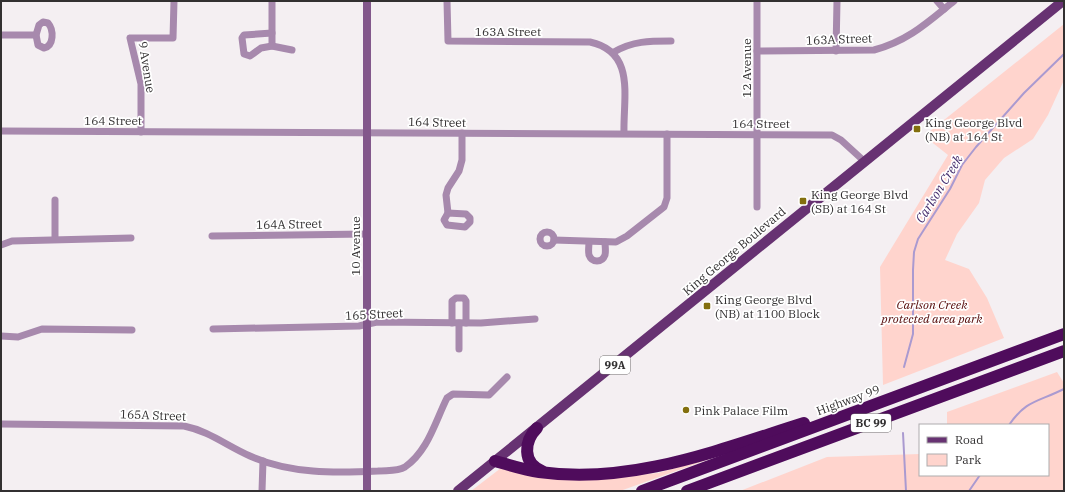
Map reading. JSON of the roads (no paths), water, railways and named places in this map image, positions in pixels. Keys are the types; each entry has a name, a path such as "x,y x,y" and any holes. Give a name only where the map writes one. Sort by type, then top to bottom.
{"highway":[{"name":"Highway 99","path":"642,491 1064,334"},
{"name":"BC 99","path":"687,491 1061,352"},
{"path":"495,461 537,472 559,474 628,471 676,463 916,390"},
{"path":"537,428 532,433 528,442 528,458 531,464 539,470 559,474"}],"main road":[{"name":"King George Boulevard","path":"458,491 1063,1"}],"street":[{"name":"9 Avenue","path":"141,132 141,84 130,38 173,38 174,1"},
{"path":"272,1 272,46"},
{"name":"10 Avenue","path":"367,1 366,234 368,491"},
{"name":"163A Street","path":"447,1 448,41 590,42 603,45 614,52"},
{"name":"12 Avenue","path":"757,1 757,207"},
{"path":"836,52 837,1"},
{"path":"937,1 944,9"},
{"name":"163A Street","path":"757,51 836,52 874,50 890,46 906,39 954,1"},
{"path":"272,33 244,35 242,38 242,51 250,56 261,48 272,46 292,50"},
{"path":"1,34 36,35"},
{"path":"624,134 623,76 621,63 614,52 626,45 636,42 671,41"},
{"name":"164 Street","path":"1,131 832,135 841,140 864,161"},
{"path":"448,213 446,195 448,188 459,172 462,160 462,133"},
{"path":"554,240 616,242 627,236 664,207 667,198 667,134"},
{"path":"55,200 55,239"},
{"name":"164A Street","path":"212,236 366,234"},
{"path":"1,245 12,241 131,238"},
{"path":"589,242 589,255 592,260 597,261 602,260 604,256 605,242"},
{"name":"165 Street","path":"213,329 359,326 377,322 459,323 536,320"},
{"path":"459,323 459,349"},
{"path":"1,336 18,337 42,329 132,330"},
{"name":"165A Street","path":"1,424 184,426 206,432 262,461 278,466 315,471 394,471 406,466 422,451 447,398 453,394 489,395 507,376"},
{"path":"262,461 262,491"}],"waterway":[{"name":"Carlson Creek","path":"904,367 913,334 913,270 914,252 918,239 950,189 962,165 976,147 1024,93 1064,54"},
{"path":"1010,424 1021,411 1033,402 1064,389"},
{"name":"Carlson Creek","path":"903,433 906,491"},
{"path":"969,491 979,476"}],"place":[{"name":"King George Blvd (NB) at 164 St","path":"917,129"},
{"name":"King George Blvd (SB) at 164 St","path":"803,201"},
{"name":"King George Blvd (NB) at 1100 Block","path":"707,306"},
{"name":"Pink Palace Film","path":"686,410"}],"park label":[{"name":"Carlson Creek protected area park","path":"932,311"}]}
